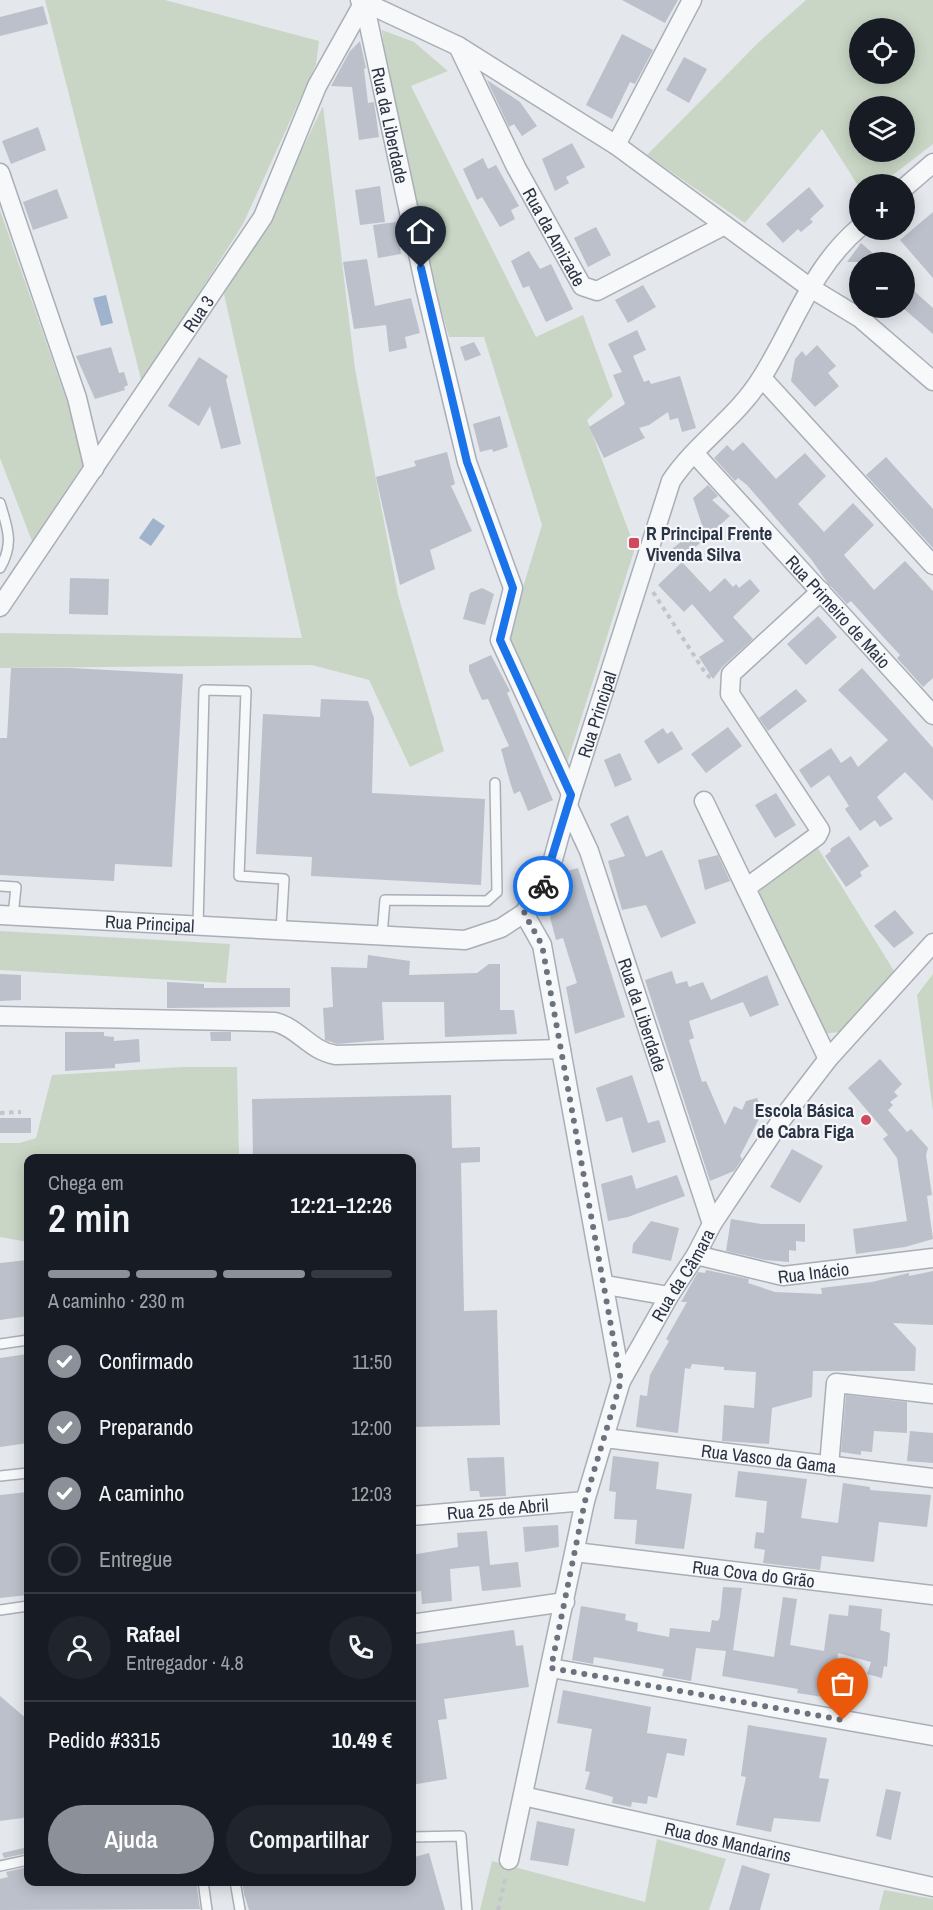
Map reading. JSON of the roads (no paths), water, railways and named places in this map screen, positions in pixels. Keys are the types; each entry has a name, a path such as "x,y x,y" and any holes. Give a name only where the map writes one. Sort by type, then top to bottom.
{"street":[{"path":"616,145 692,0"},
{"path":"362,1 458,46 616,145 723,226 809,287 860,318 933,381"},
{"name":"Rua 3","path":"0,607 263,217 317,86 362,1"},
{"name":"Rua da Liberdade","path":"362,1 426,291 467,462 513,588 500,640 570,800 589,851 712,1224"},
{"name":"Rua da Amizade","path":"458,46 516,166 582,286 597,291 723,226"},
{"path":"915,179 933,163"},
{"path":"0,172 77,398 94,469"},
{"name":"Rua Principal","path":"7,915 465,940 501,928 524,913 549,874 570,800 671,481 680,467 730,417 762,378 809,287 849,235"},
{"path":"762,378 933,565"},
{"name":"Rua Primeiro de Maio","path":"695,454 933,716"},
{"path":"747,888 817,836 820,830 730,694 732,674 821,591"},
{"path":"704,801 828,1059"},
{"path":"524,913 542,945 606,1285 621,1381"},
{"name":"Rua da Câmara","path":"509,1860 585,1501 621,1381 712,1224 782,1119 828,1059 933,943"},
{"path":"0,1016 275,1022 288,1025 313,1048 336,1055 561,1049"},
{"name":"Rua Inácio","path":"696,1255 783,1276 933,1258"},
{"path":"606,1285 669,1296"},
{"path":"829,1466 836,1383 933,1394"},
{"name":"Rua Vasco da Gama","path":"605,1438 933,1478"},
{"name":"Rua 25 de Abril","path":"416,1516 585,1501"},
{"name":"Rua Cova do Grão","path":"575,1552 933,1595"},
{"path":"416,1623 565,1602"},
{"path":"551,1668 933,1736"},
{"name":"Rua dos Mandarins","path":"523,1796 933,1887"}],"lane":[{"path":"0,503 10,538 7,557 0,568"},
{"path":"198,927 204,690 246,691 239,876 284,879 280,930"},
{"path":"382,935 385,900 487,902 494,898 497,892 495,783"},
{"path":"0,886 16,887 7,915"},
{"path":"0,1344 24,1341"},
{"path":"0,1476 24,1473"},
{"path":"0,1610 24,1607"},
{"path":"416,1837 461,1836 467,1910"},
{"path":"0,1866 24,1861"},
{"path":"204,1886 207,1910"},
{"path":"236,1886 240,1910"}],"water":[{"path":"106,295 113,323 101,326 93,298"},
{"path":"153,518 165,526 151,546 139,538"}],"place":[{"name":"R Principal Frente Vivenda Silva","path":"634,543"},
{"name":"Escola Básica de Cabra Figa","path":"866,1120"}]}
